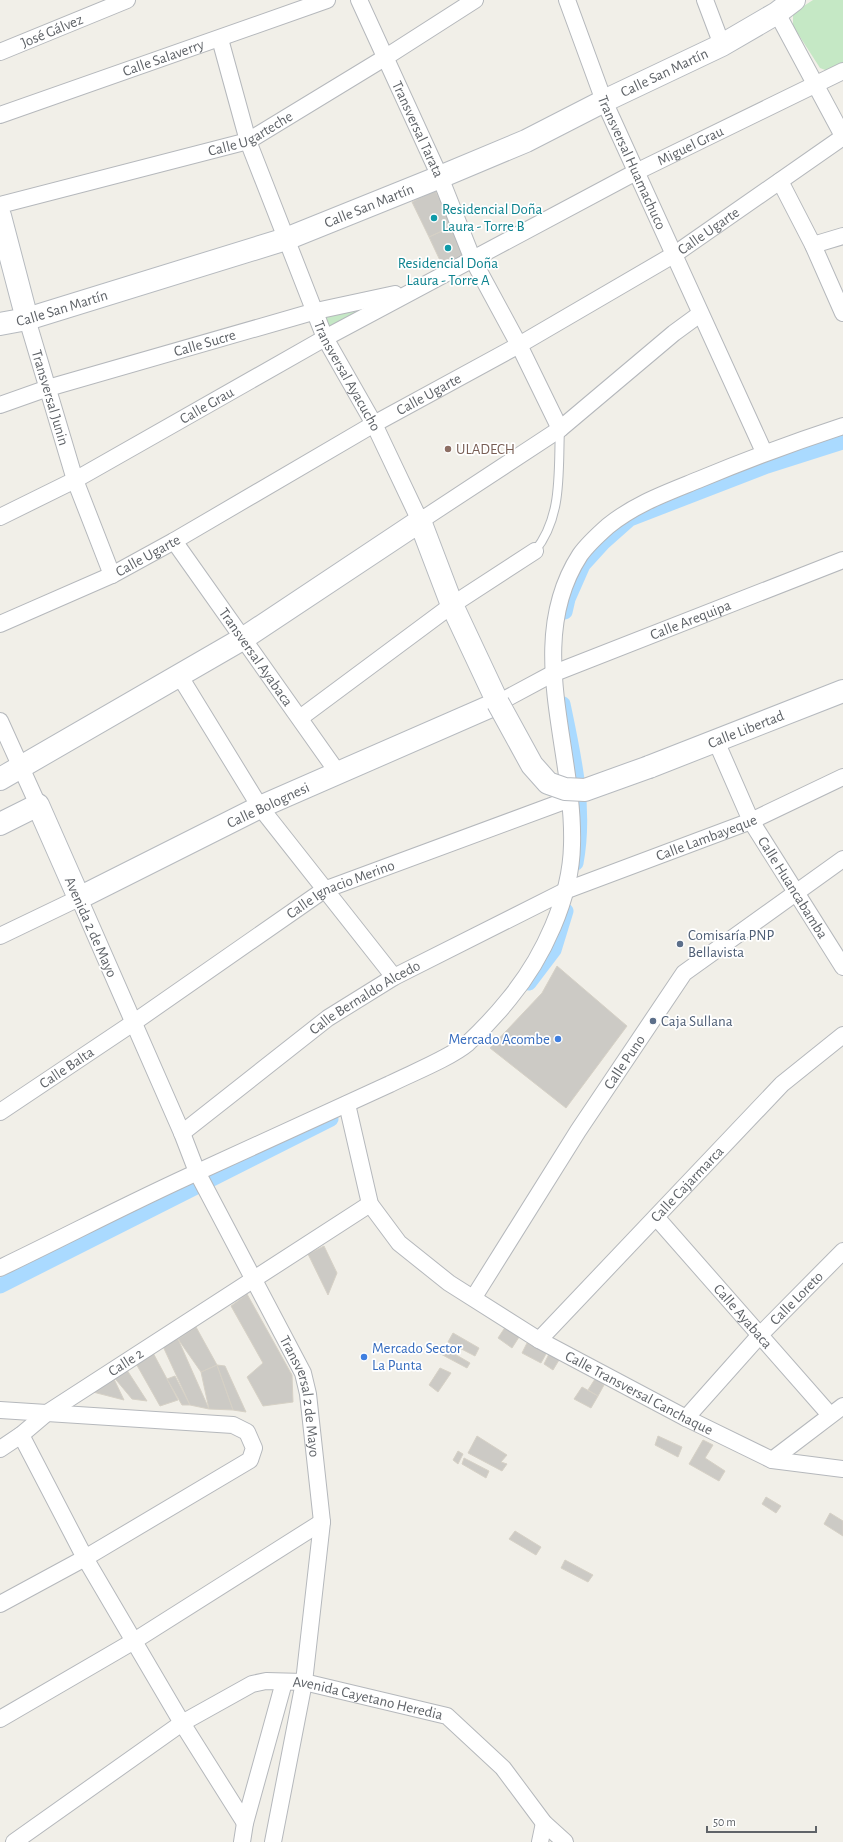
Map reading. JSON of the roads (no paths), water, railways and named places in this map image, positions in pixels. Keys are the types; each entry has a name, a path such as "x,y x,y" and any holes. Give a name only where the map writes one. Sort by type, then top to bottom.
{"main road":[{"name":"Calle San Martín","path":"0,324 27,319 286,239 440,177 526,141 722,45 777,13 794,0"},
{"name":"Transversal Junin","path":"0,216 27,319"},
{"name":"Transversal Ayacucho","path":"420,522 452,605 498,703"},
{"path":"0,779 244,638 420,522"},
{"name":"Calle Libertad","path":"498,703 532,765 548,783 564,789 585,790 649,767 843,691"},
{"name":"Calle Bolognesi","path":"79,898 260,807 498,703"},
{"path":"0,824 38,805"},
{"name":"Avenida 2 de Mayo","path":"38,805 79,898"}],"street":[{"name":"José Gálvez","path":"0,52 127,0"},
{"name":"Calle Salaverry","path":"0,115 220,39 327,0"},
{"name":"Transversal Tarata","path":"359,0 440,177 473,260 519,345 560,429"},
{"name":"Calle Ugarteche","path":"0,205 248,141 386,57 475,0"},
{"name":"Transversal Huamachuco","path":"568,0 604,102 675,254 700,314 764,452"},
{"path":"705,0 722,45"},
{"path":"777,13 843,137"},
{"name":"Transversal Ayacucho","path":"220,39 248,141 316,311 325,338 374,424 420,522"},
{"name":"Miguel Grau","path":"412,291 473,260 636,172 815,83 843,71"},
{"name":"Calle Ugarte","path":"0,624 112,575 374,424 519,345 675,254 843,137"},
{"path":"780,181 813,245 843,313"},
{"path":"813,245 843,236"},
{"name":"Calle Sucre","path":"0,405 48,388 316,311 412,291"},
{"name":"Calle Grau","path":"0,517 74,480 325,338 412,291"},
{"path":"420,522 560,429 674,333 700,314"},
{"name":"Transversal Junin","path":"27,319 74,480 112,575"},
{"path":"0,1268 432,1064 466,1045 510,998 541,953 567,890 572,846 570,799 566,758 546,678 553,643 558,604 568,578 581,553 609,525 640,504 764,452 843,426"},
{"name":"Transversal Ayabaca","path":"174,540 338,773"},
{"path":"300,718 452,605 536,552"},
{"name":"Calle Arequipa","path":"546,678 843,560"},
{"path":"179,676 260,807 324,890 394,976"},
{"name":"Calle Bolognesi","path":"498,703 546,678"},
{"name":"Avenida 2 de Mayo","path":"0,721 38,805"},
{"name":"Calle Huancabamba","path":"716,741 751,821 795,894 843,967"},
{"name":"Calle Lambayeque","path":"567,890 751,821 843,777"},
{"name":"Calle Ignacio Merino","path":"133,1023 324,890 570,799"},
{"name":"Calle Puno","path":"474,1297 578,1131 684,973 843,859"},
{"name":"Calle Bernaldo Alcedo","path":"182,1133 328,1018 394,976 567,890"},
{"name":"Calle Bolognesi","path":"0,936 79,898"},
{"name":"Avenida 2 de Mayo","path":"79,898 182,1133"},
{"name":"Calle Balta","path":"0,1112 133,1023"},
{"name":"Calle Cajarmarca","path":"538,1340 782,1084 843,1035"},
{"path":"347,1104 370,1204"},
{"name":"Transversal 2 de Mayo","path":"182,1133 198,1174 303,1373 308,1394 322,1522 304,1682 274,1842"},
{"name":"Calle Transversal Canchaque","path":"370,1204 399,1243 449,1283 474,1297 538,1340 686,1418 772,1460 843,1468"},
{"name":"Calle 2","path":"0,1449 21,1435 47,1413 370,1204"},
{"name":"Calle Ayabaca","path":"656,1217 830,1415"},
{"name":"Calle Loreto","path":"686,1418 759,1336 843,1251"},
{"path":"772,1460 843,1406"},
{"path":"0,1410 233,1425 247,1432 254,1448 250,1460 85,1558 0,1604"},
{"path":"21,1435 85,1558 182,1723 245,1823"},
{"path":"0,1720 134,1641 322,1522"},
{"name":"Avenida Cayetano Heredia","path":"14,1842 182,1723 252,1684 266,1681 304,1682 447,1716 503,1768 544,1823 565,1842"},
{"path":"242,1842 245,1823 284,1682"},
{"path":"540,1842 544,1823"}],"lane":[{"path":"536,552 548,533 557,505 560,429"}],"waterway":[{"path":"565,612 568,599 583,565 603,543 630,519 767,466 843,442"},
{"path":"563,704 575,763 579,803 580,823 576,863"},
{"path":"529,983 554,950 566,911"},
{"path":"0,1286 331,1119"}],"place":[{"name":"Residencial Doña Laura - Torre B","path":"434,218"},
{"name":"Residencial Doña Laura - Torre A","path":"448,248"},
{"name":"ULADECH","path":"448,449"},
{"name":"Comisaría PNP Bellavista","path":"680,944"},
{"name":"Caja Sullana","path":"653,1021"},
{"name":"Mercado Acombe","path":"558,1039"},
{"name":"Mercado Sector La Punta","path":"364,1357"}]}
